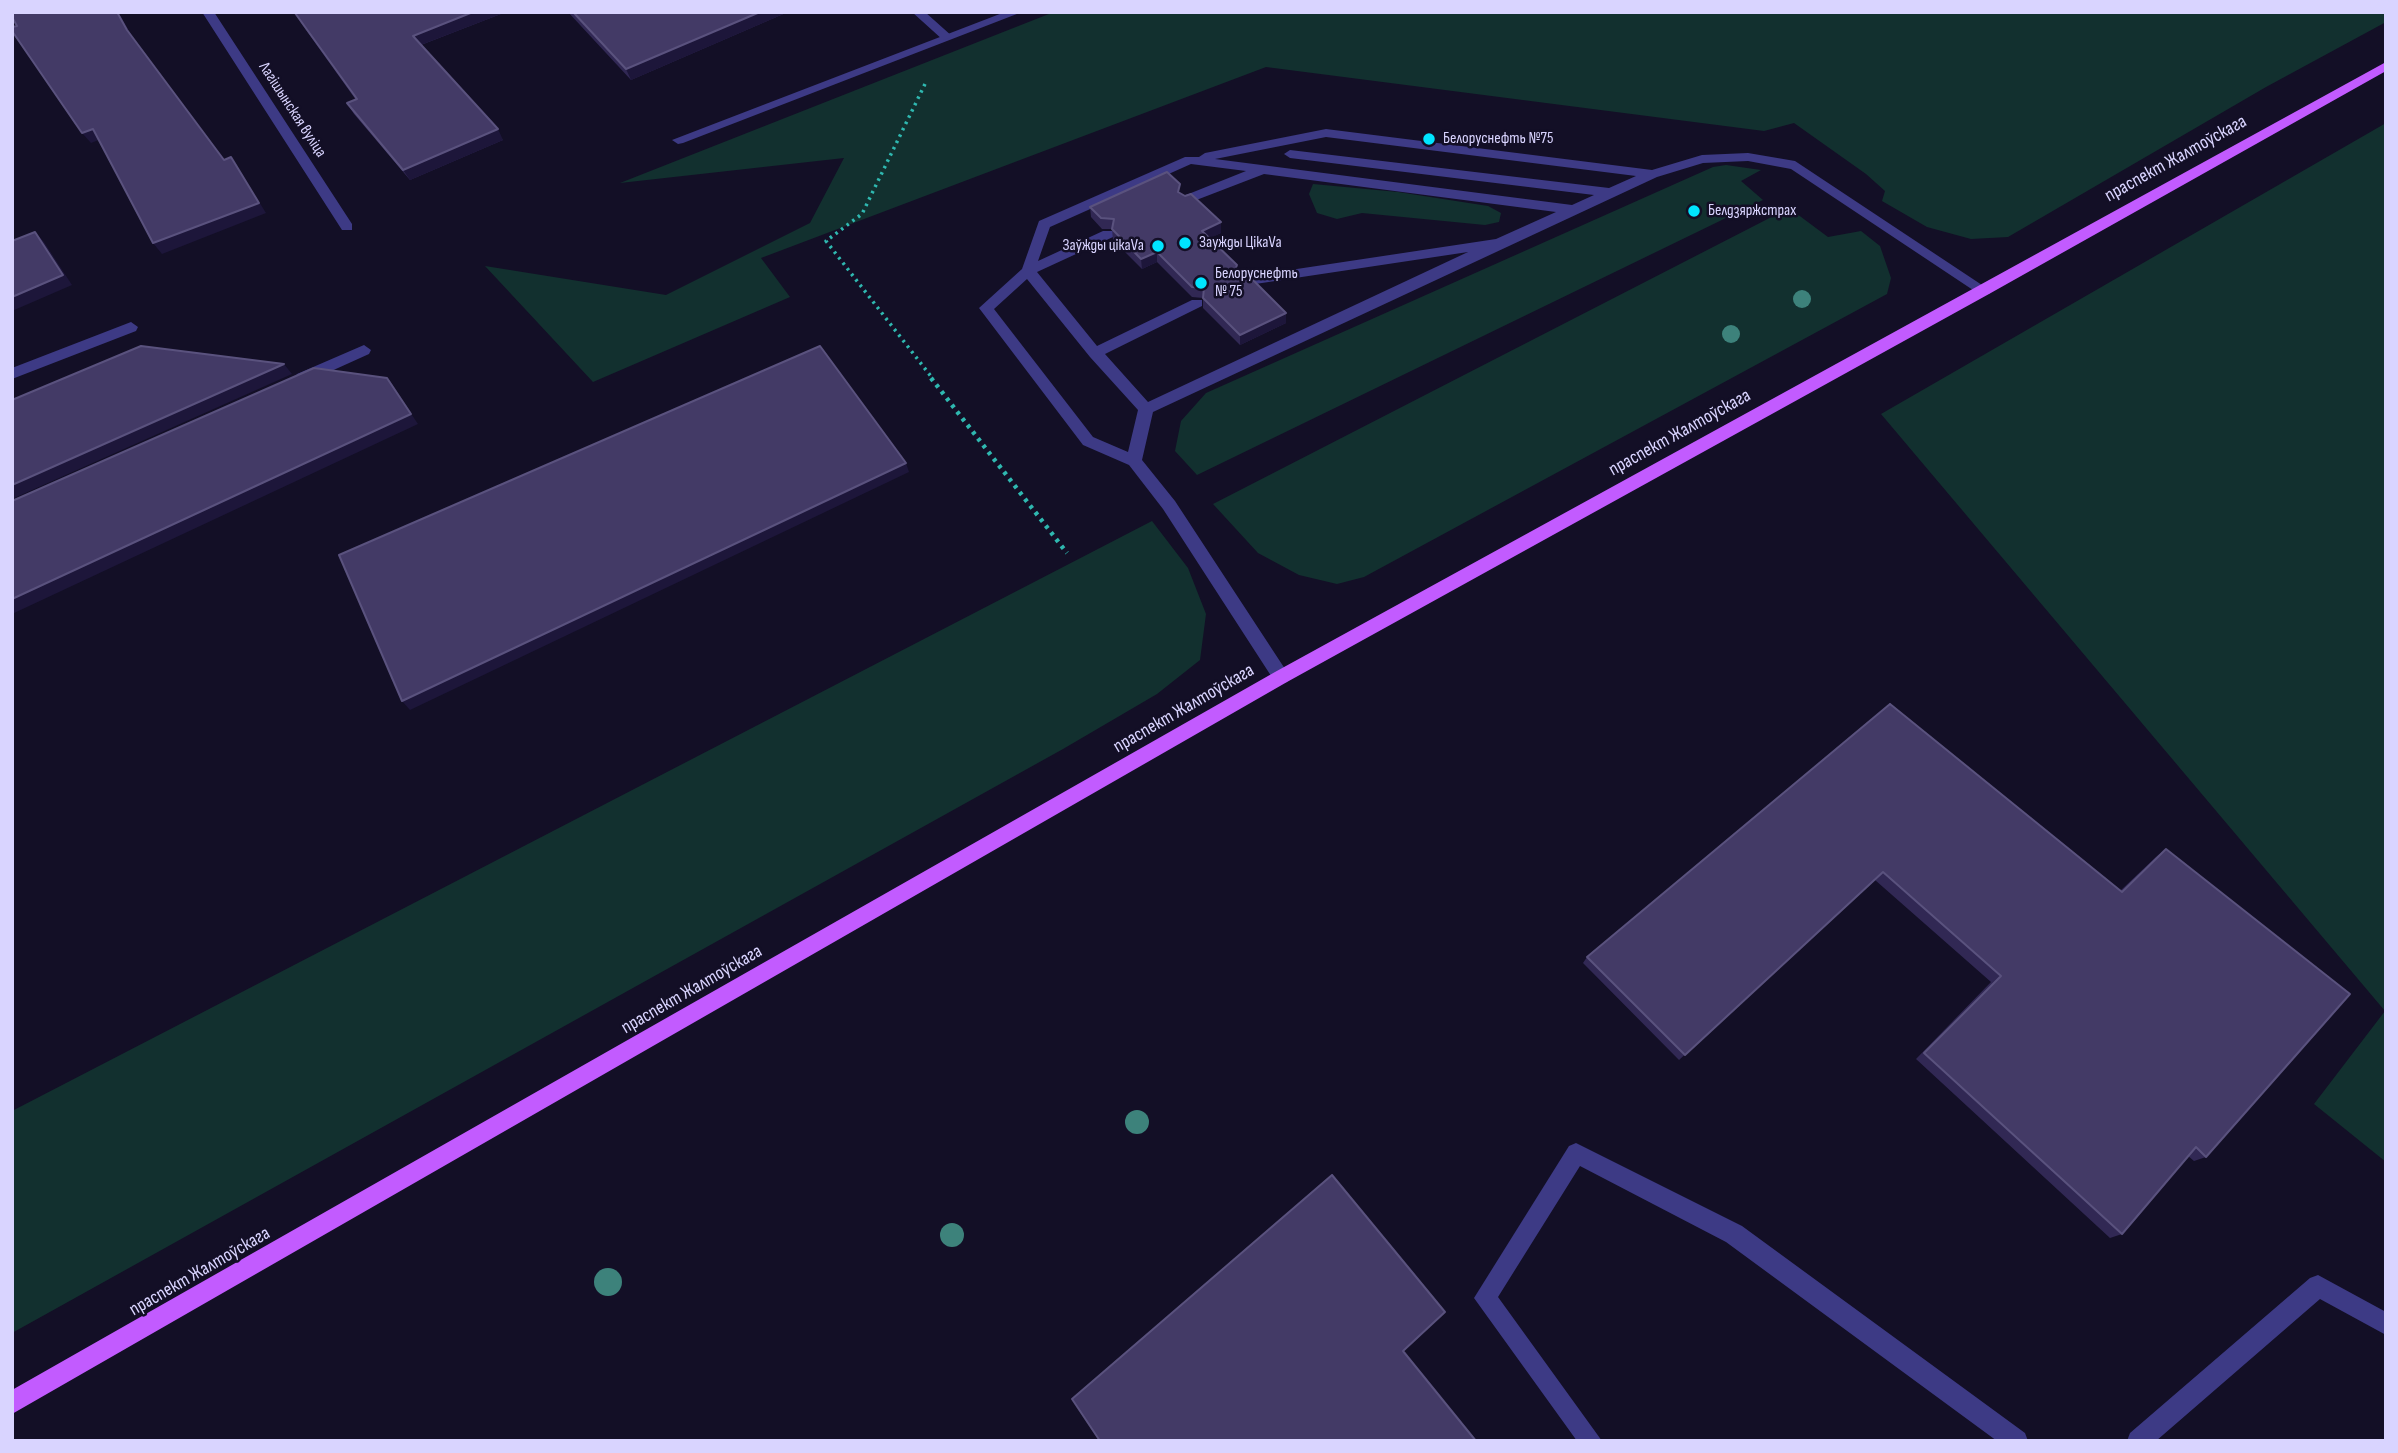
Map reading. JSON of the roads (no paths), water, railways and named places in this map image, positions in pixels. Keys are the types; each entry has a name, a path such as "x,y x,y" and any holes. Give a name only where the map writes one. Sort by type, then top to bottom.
{"main road":[{"name":"праспект Жалтоўскага","path":"12,1403 1281,677 2386,66"}],"street":[{"name":"Лагішынская вуліца","path":"208,12 347,227"},
{"path":"918,12 947,37"},
{"path":"678,140 1016,12"},
{"path":"1028,271 1044,224 1190,160 1326,133 1652,174"},
{"path":"1186,200 1262,169 1326,133"},
{"path":"1290,153 1611,193"},
{"path":"1146,409 1652,174 1702,159 1748,157 1795,165 1983,291"},
{"path":"1190,160 1573,210"},
{"path":"1108,234 1028,271 986,308 1088,441 1134,461 1169,505 1281,677"},
{"path":"1242,281 1499,243"},
{"path":"1028,271 1095,353 1146,409"},
{"path":"1095,353 1198,303"},
{"path":"12,374 131,327"},
{"path":"289,384 364,350"},
{"path":"1134,461 1146,409"},
{"path":"1591,1441 1485,1298 1576,1153 1734,1234 2017,1441"},
{"path":"2138,1441 2319,1286 2386,1324"}],"place":[{"name":"Белоруснефть №75","path":"1429,139"},
{"name":"Белдзяржстрах","path":"1694,211"},
{"name":"Заужды ЦікаVа","path":"1185,243"},
{"name":"Заўжды цікаVа","path":"1158,246"},
{"name":"Белоруснефть № 75","path":"1201,283"}]}
